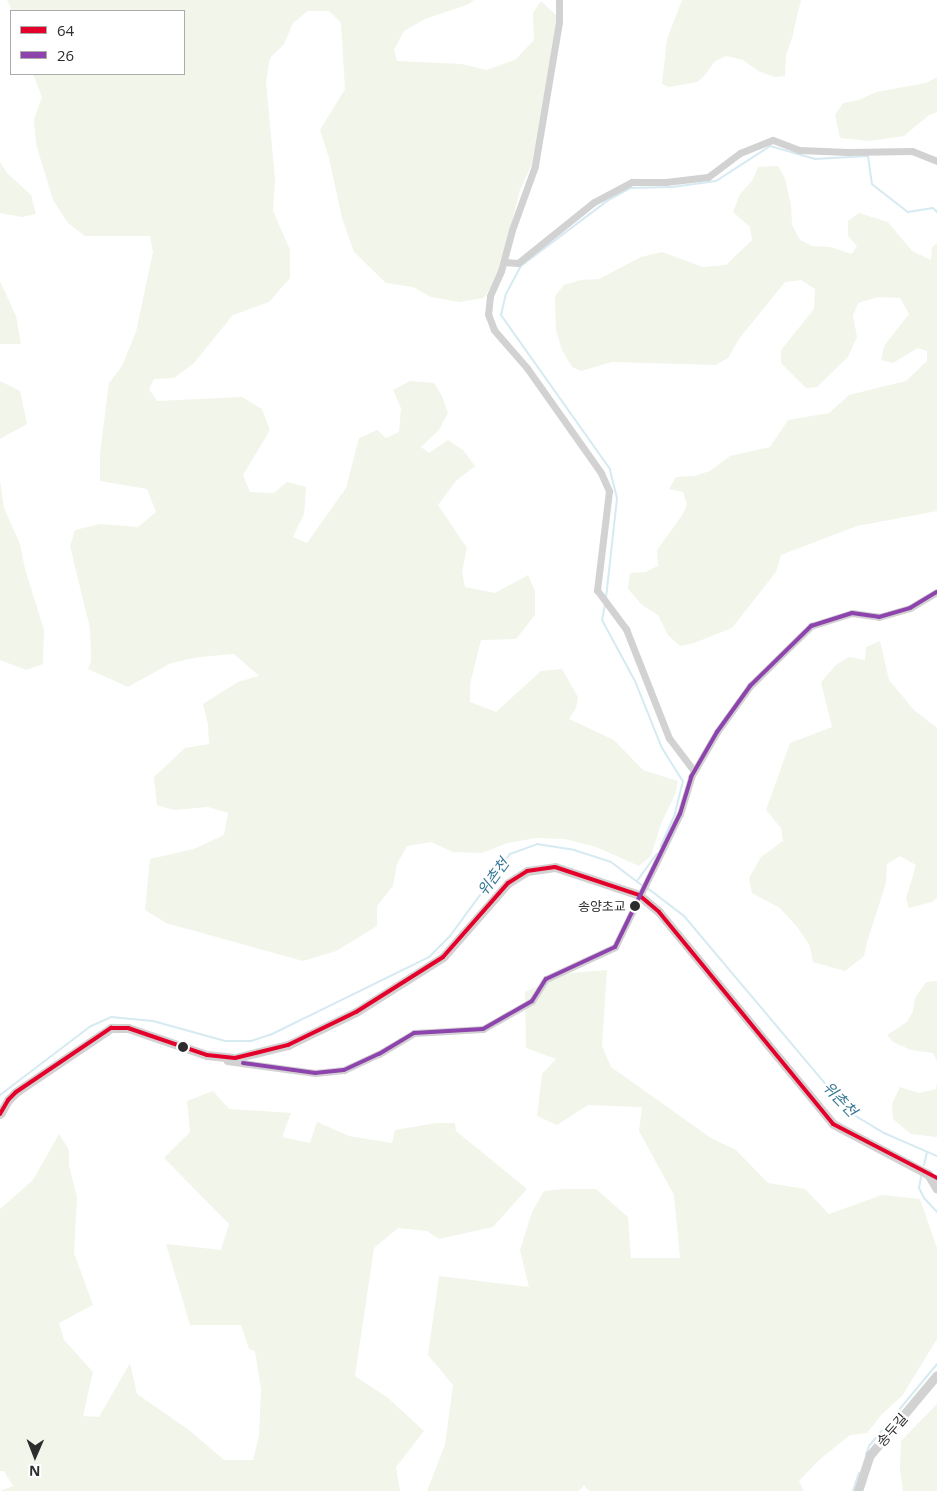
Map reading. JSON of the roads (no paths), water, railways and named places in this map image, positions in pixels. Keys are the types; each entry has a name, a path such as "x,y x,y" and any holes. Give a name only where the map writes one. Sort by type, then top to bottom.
{"street":[{"path":"559,0 559,22 536,160 512,230 504,262 488,304 494,330 527,368 567,423 601,473 609,491 597,590 626,629 669,738 694,771"},
{"path":"504,262 518,263 594,202 632,182 666,182 708,177 740,152 773,140 799,150 848,152 912,151 937,161"},
{"path":"216,1056 225,1061 315,1073 344,1070 379,1054 414,1033 483,1029 532,1001 546,979 615,946 680,814 694,771 717,732 750,686 811,626 852,613 879,617 910,608 937,592"},
{"path":"0,1114 8,1100 16,1092 111,1028 128,1028 207,1055 235,1058 288,1045 356,1012 443,957 508,883 527,871 555,867 640,893 659,912 833,1124 933,1176 937,1190"},
{"name":"송두길","path":"858,1491 870,1455 937,1375"}],"waterway":[{"path":"606,598 617,498 610,469 501,315 506,294 521,266 607,201 630,188 673,187 716,181 770,146 815,159 868,156 872,184 908,212 933,208 937,212"},
{"path":"605,605 602,620 635,681 662,748 683,781 675,814 661,846"},
{"name":"위촌천","path":"0,1095 91,1026 111,1017 153,1021 225,1041 251,1041 270,1035 429,957 450,936 510,854 537,844 574,850 611,862 642,885"},
{"path":"637,881 657,853"},
{"name":"위촌천","path":"646,887 684,916 849,1112 884,1133 937,1156"},
{"path":"924,1165 927,1152"},
{"path":"921,1177 919,1188 924,1198 937,1212"},
{"path":"866,1454 869,1446 937,1364"},
{"path":"853,1491 859,1473"}],"place":[{"name":"송양초교","path":"635,906"}]}
